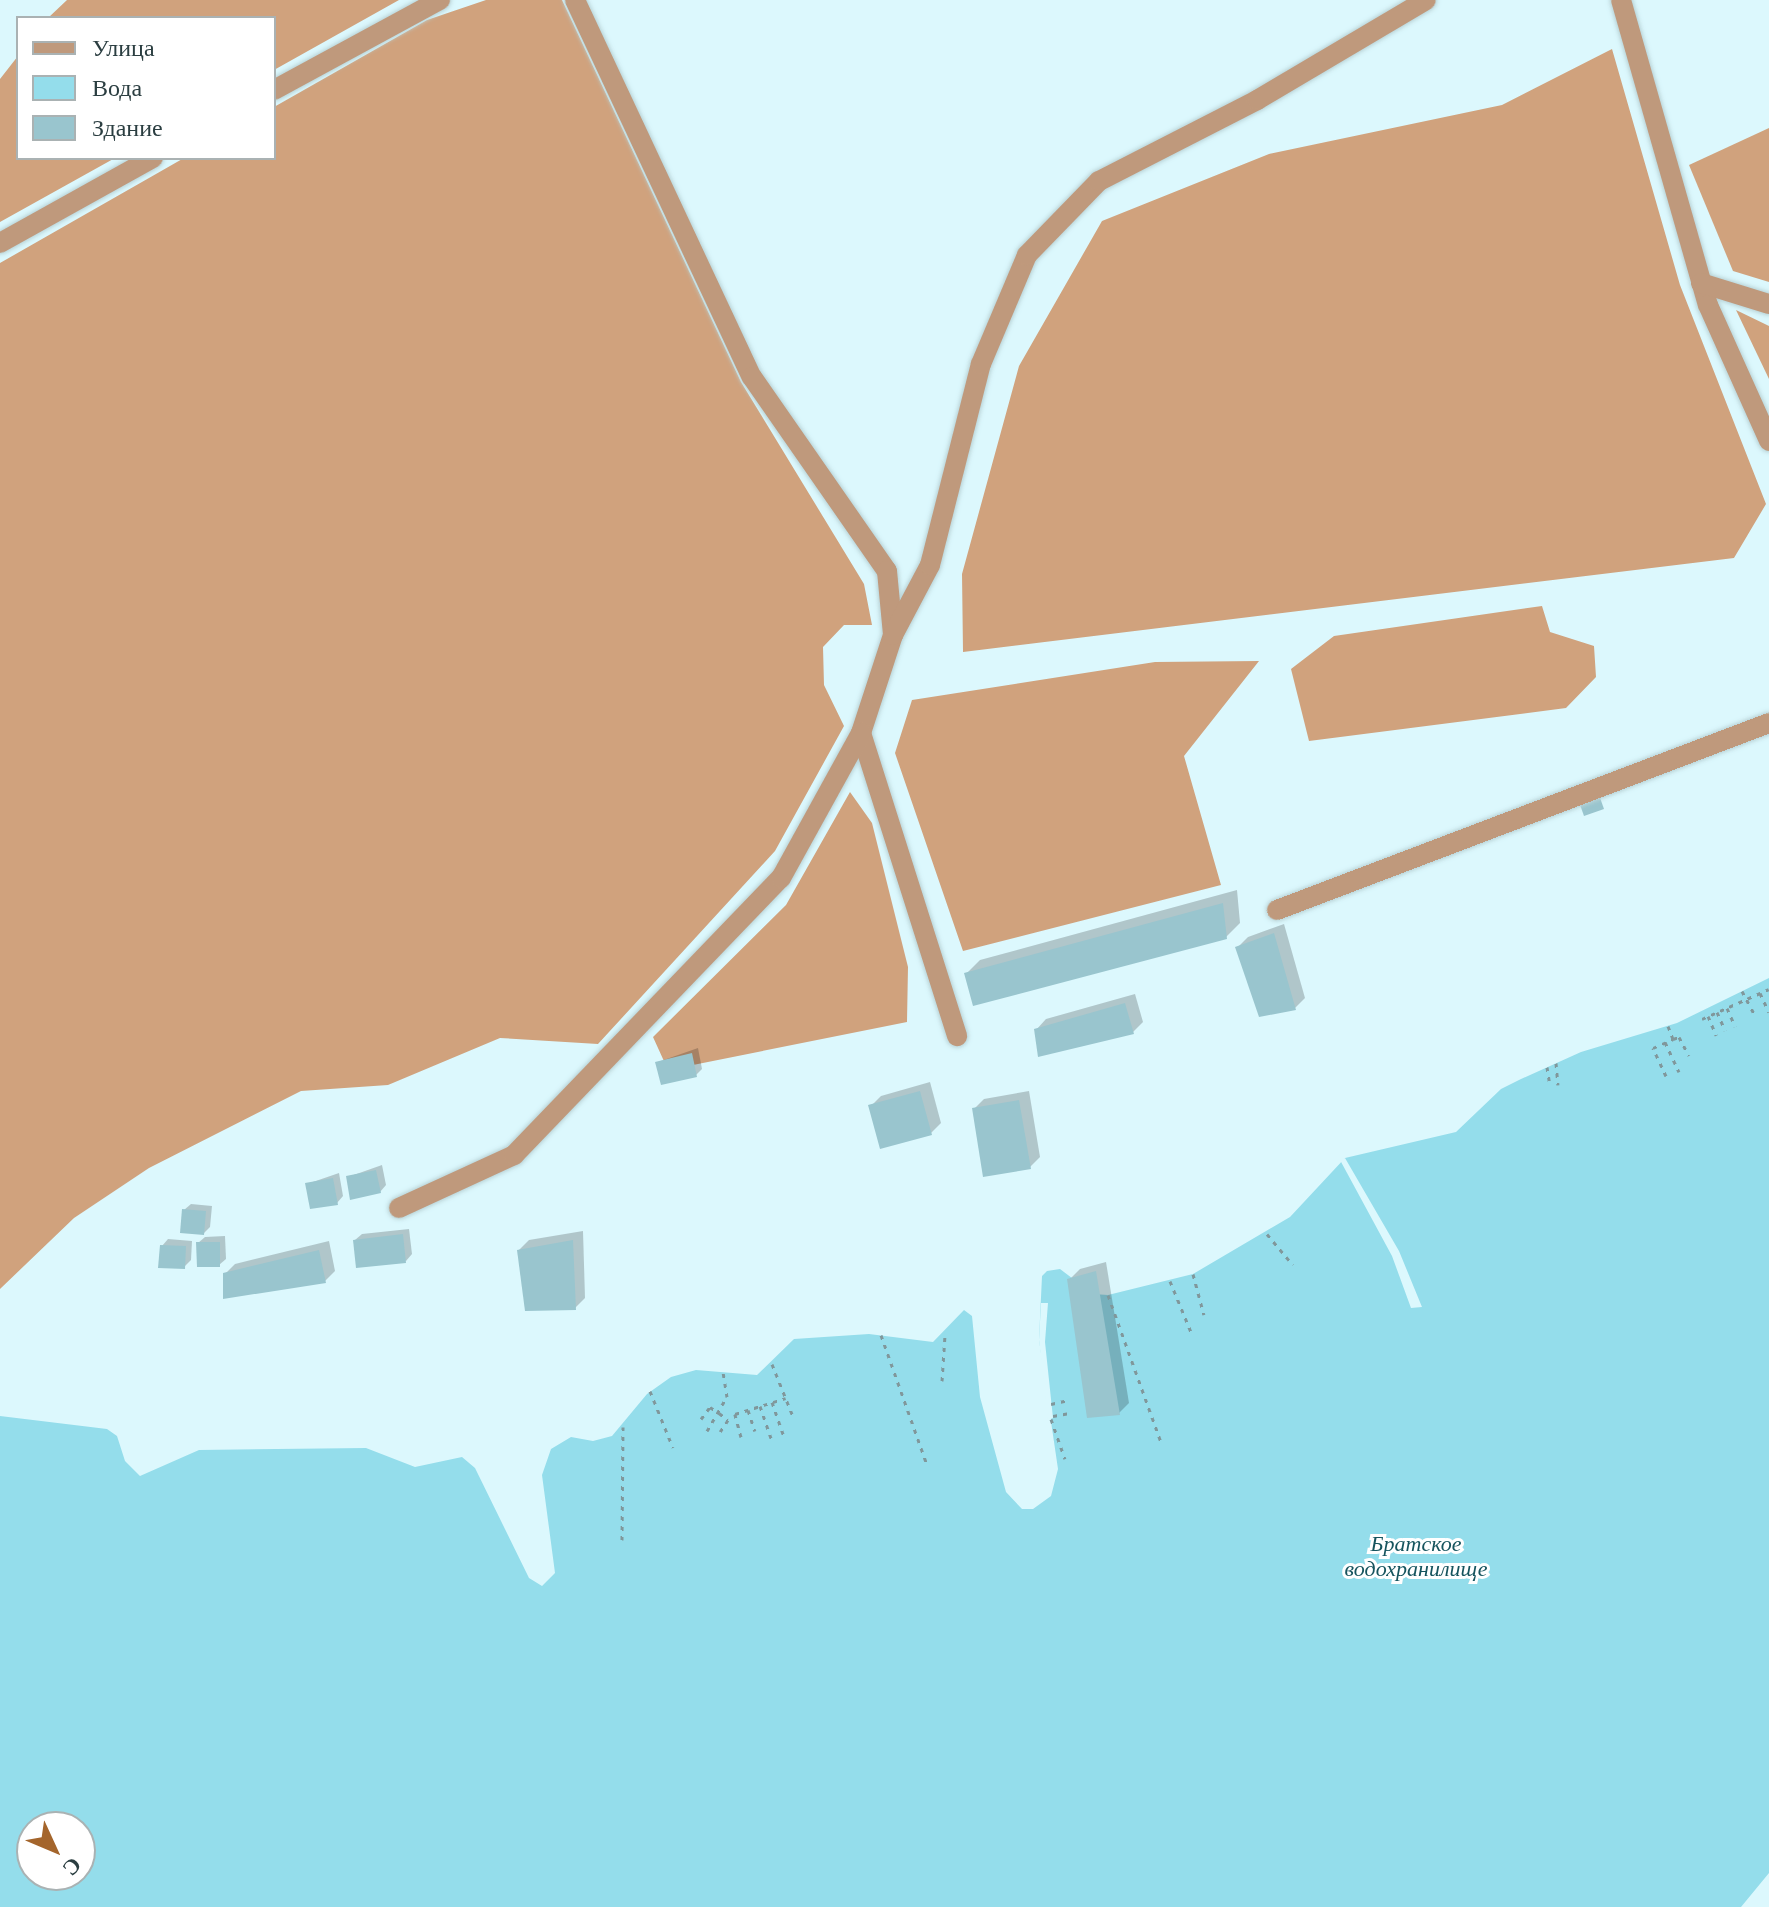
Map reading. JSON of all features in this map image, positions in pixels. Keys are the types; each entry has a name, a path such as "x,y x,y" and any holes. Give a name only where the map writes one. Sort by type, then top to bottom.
{"street":[{"path":"276,89 440,0"},
{"path":"575,0 752,377 887,571 893,635"},
{"path":"399,1208 514,1155 781,878 861,733 893,635 930,565 981,364 1027,255 1099,181 1257,100 1426,0"},
{"path":"1621,0 1701,283 1769,441"},
{"path":"0,243 149,160"},
{"path":"1701,283 1769,304"},
{"path":"1277,910 1769,723"},
{"path":"861,733 957,1036"}],"path":[{"path":"1702,1019 1769,989"},
{"path":"1742,991 1754,1014"},
{"path":"1760,993 1769,1012"},
{"path":"1727,1008 1735,1026"},
{"path":"1717,1012 1725,1030"},
{"path":"1708,1016 1716,1035"},
{"path":"1668,1026 1673,1039"},
{"path":"1666,1076 1653,1048 1679,1037 1689,1056"},
{"path":"1665,1042 1679,1072"},
{"path":"1556,1063 1558,1085"},
{"path":"1547,1067 1550,1086"},
{"path":"1267,1234 1293,1265"},
{"path":"1193,1274 1204,1315"},
{"path":"1170,1281 1191,1332"},
{"path":"1108,1295 1161,1442"},
{"path":"881,1335 927,1465"},
{"path":"942,1381 945,1335"},
{"path":"772,1364 794,1419"},
{"path":"707,1431 727,1397 723,1373"},
{"path":"650,1391 673,1448"},
{"path":"741,1437 735,1414 786,1398"},
{"path":"1051,1404 1069,1400"},
{"path":"772,1402 784,1436"},
{"path":"760,1406 771,1438"},
{"path":"701,1419 710,1407 719,1413 728,1420 720,1432"},
{"path":"748,1410 755,1431"},
{"path":"1065,1459 1052,1417 1070,1413"},
{"path":"622,1540 623,1427"},
{"path":"1054,1450 1061,1448"}],"shaded area":[{"path":"67,0 399,0 276,69 276,16 50,16"},
{"path":"486,0 562,0 741,382 864,584 872,625 844,625 823,647 824,685 844,726 775,851 598,1044 500,1038 388,1085 301,1091 149,1168 74,1218 0,1289 0,263 180,160 276,160 276,106 427,20"},
{"path":"1612,49 1680,285 1766,504 1734,558 963,652 962,574 1019,366 1102,221 1269,154 1502,105"},
{"path":"16,59 16,160 111,160 0,222 0,79"},
{"path":"1769,128 1769,282 1733,271 1689,165"},
{"path":"1736,310 1769,326 1769,379"},
{"path":"1542,606 1550,632 1594,646 1596,677 1566,708 1309,741 1291,669 1334,636"},
{"path":"1259,661 1184,756 1221,885 963,951 895,753 912,700 1155,662"},
{"path":"850,792 872,823 908,967 907,1022 668,1070 653,1037 786,905"}],"water":[{"name":"Братское водохранилище","path":"1769,978 1769,1873 1741,1907 0,1907 0,1416 107,1429 117,1436 125,1461 140,1476 199,1450 366,1448 415,1467 462,1457 475,1468 529,1578 542,1586 555,1573 542,1475 551,1449 571,1437 593,1441 612,1436 647,1394 671,1377 696,1370 757,1375 794,1339 869,1334 933,1342 964,1310 972,1316 980,1397 1006,1492 1022,1509 1033,1509 1051,1496 1058,1469 1039,1340 1042,1276 1047,1271 1060,1269 1093,1294 1108,1295 1193,1274 1290,1217 1345,1158 1456,1132 1501,1089 1581,1052 1677,1023"}],"pier":[{"path":"1345,1158 1399,1251 1422,1307 1411,1308 1392,1256 1340,1160"},
{"path":"1041,1303 1048,1303 1045,1342 1053,1418 1048,1420 1039,1340"}],"building":[{"path":"1598,792 1604,809 1584,816 1578,799"},
{"path":"1223,903 1227,939 973,1006 964,973"},
{"path":"1274,933 1296,1010 1259,1017 1235,947"},
{"path":"1125,1003 1134,1034 1038,1057 1034,1029"},
{"path":"692,1053 697,1077 661,1085 655,1062"},
{"path":"920,1091 932,1135 880,1149 868,1105"},
{"path":"1019,1100 1031,1169 983,1177 972,1108"},
{"path":"376,1170 381,1193 350,1200 346,1176"},
{"path":"333,1178 338,1205 310,1209 305,1183"},
{"path":"182,1209 206,1211 204,1235 180,1233"},
{"path":"403,1234 406,1263 356,1268 353,1240"},
{"path":"573,1240 576,1310 525,1311 517,1250"},
{"path":"196,1242 220,1242 220,1267 197,1267"},
{"path":"160,1245 186,1246 185,1269 158,1268"},
{"path":"319,1250 326,1283 223,1299 223,1273"},
{"path":"1096,1271 1120,1415 1087,1418 1067,1279"}]}
